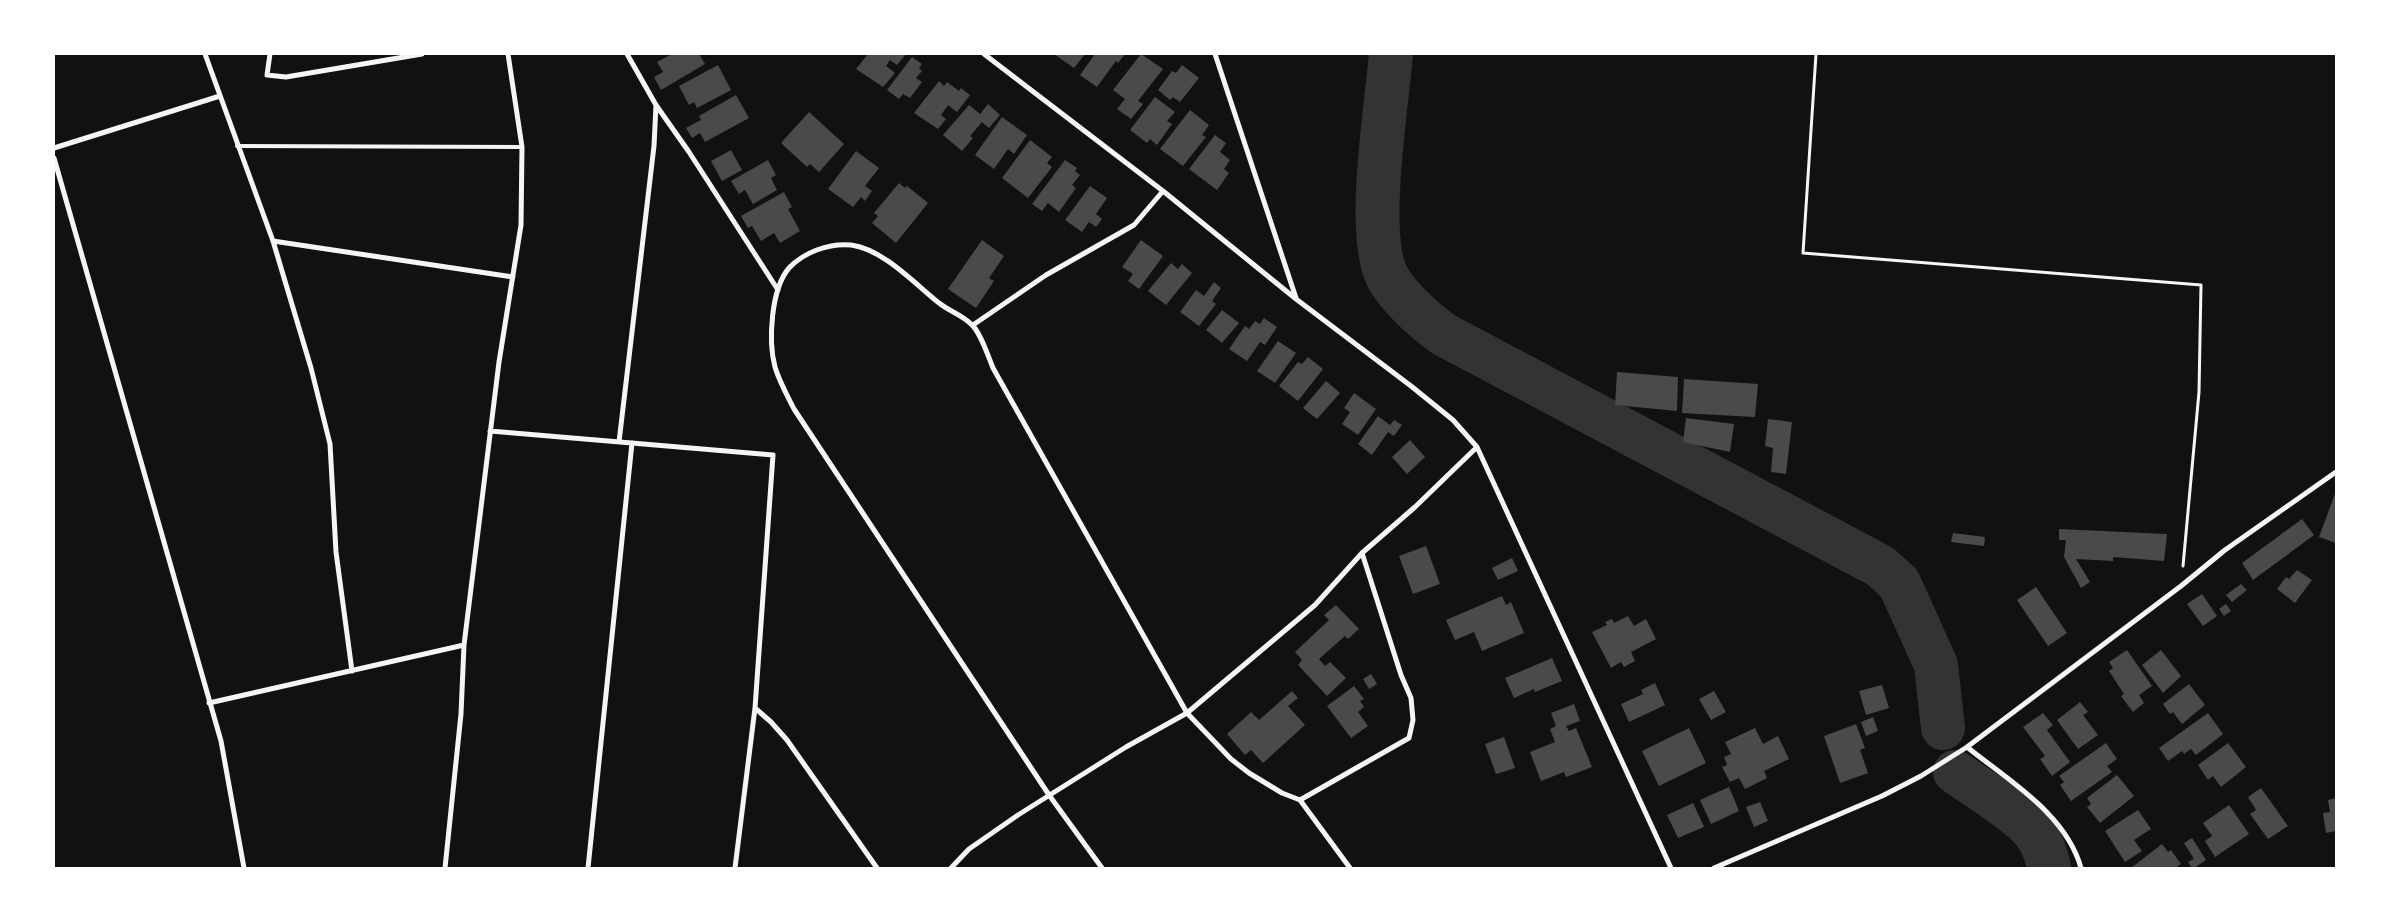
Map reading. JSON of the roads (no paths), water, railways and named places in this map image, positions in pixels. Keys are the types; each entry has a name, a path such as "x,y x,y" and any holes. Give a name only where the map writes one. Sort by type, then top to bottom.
{"street":[{"path":"205,54 273,241 312,368 330,444 336,552 352,671"},
{"path":"270,54 268,75 286,77 422,54"},
{"path":"445,868 461,714 464,645 490,431 521,225 522,147 508,54"},
{"path":"627,54 656,105 689,152 778,290"},
{"path":"984,54 1163,190 1296,299 1453,420 1478,447 1671,868"},
{"path":"1215,54 1296,299"},
{"path":"54,148 220,96"},
{"path":"619,442 654,146 656,105"},
{"path":"54,158 221,741 244,868"},
{"path":"973,325 1046,275 1134,225 1163,190"},
{"path":"273,241 512,277"},
{"path":"1102,868 1049,795 794,409 775,367 771,335 778,290 788,269 801,258 814,251 835,245 853,245 871,252 896,267 941,305 973,325 993,368 1186,713 1231,759 1249,773 1300,800 1350,868"},
{"path":"490,431 773,455 755,708 735,868"},
{"path":"588,868 632,443"},
{"path":"951,868 969,849 1049,795 1126,747 1186,713 1315,605 1362,554 1416,507 1478,447"},
{"path":"1714,868 1882,796 1920,776 1967,747 2181,586 2225,550 2336,472"},
{"path":"1300,800 1409,738 1413,720 1411,698 1401,675 1362,554"},
{"path":"209,703 464,645"},
{"path":"755,708 787,740 877,868"},
{"path":"1967,747 2055,818 2076,851 2081,868"}],"lane":[{"path":"237,146 522,147"}],"waterway":[{"path":"1391,54 1379,171 1378,235 1382,261 1389,280 1401,296 1443,334 1880,566 1899,583 1936,665 1943,728"},
{"path":"1955,772 1987,793 2031,828 2043,847 2049,868"}]}
